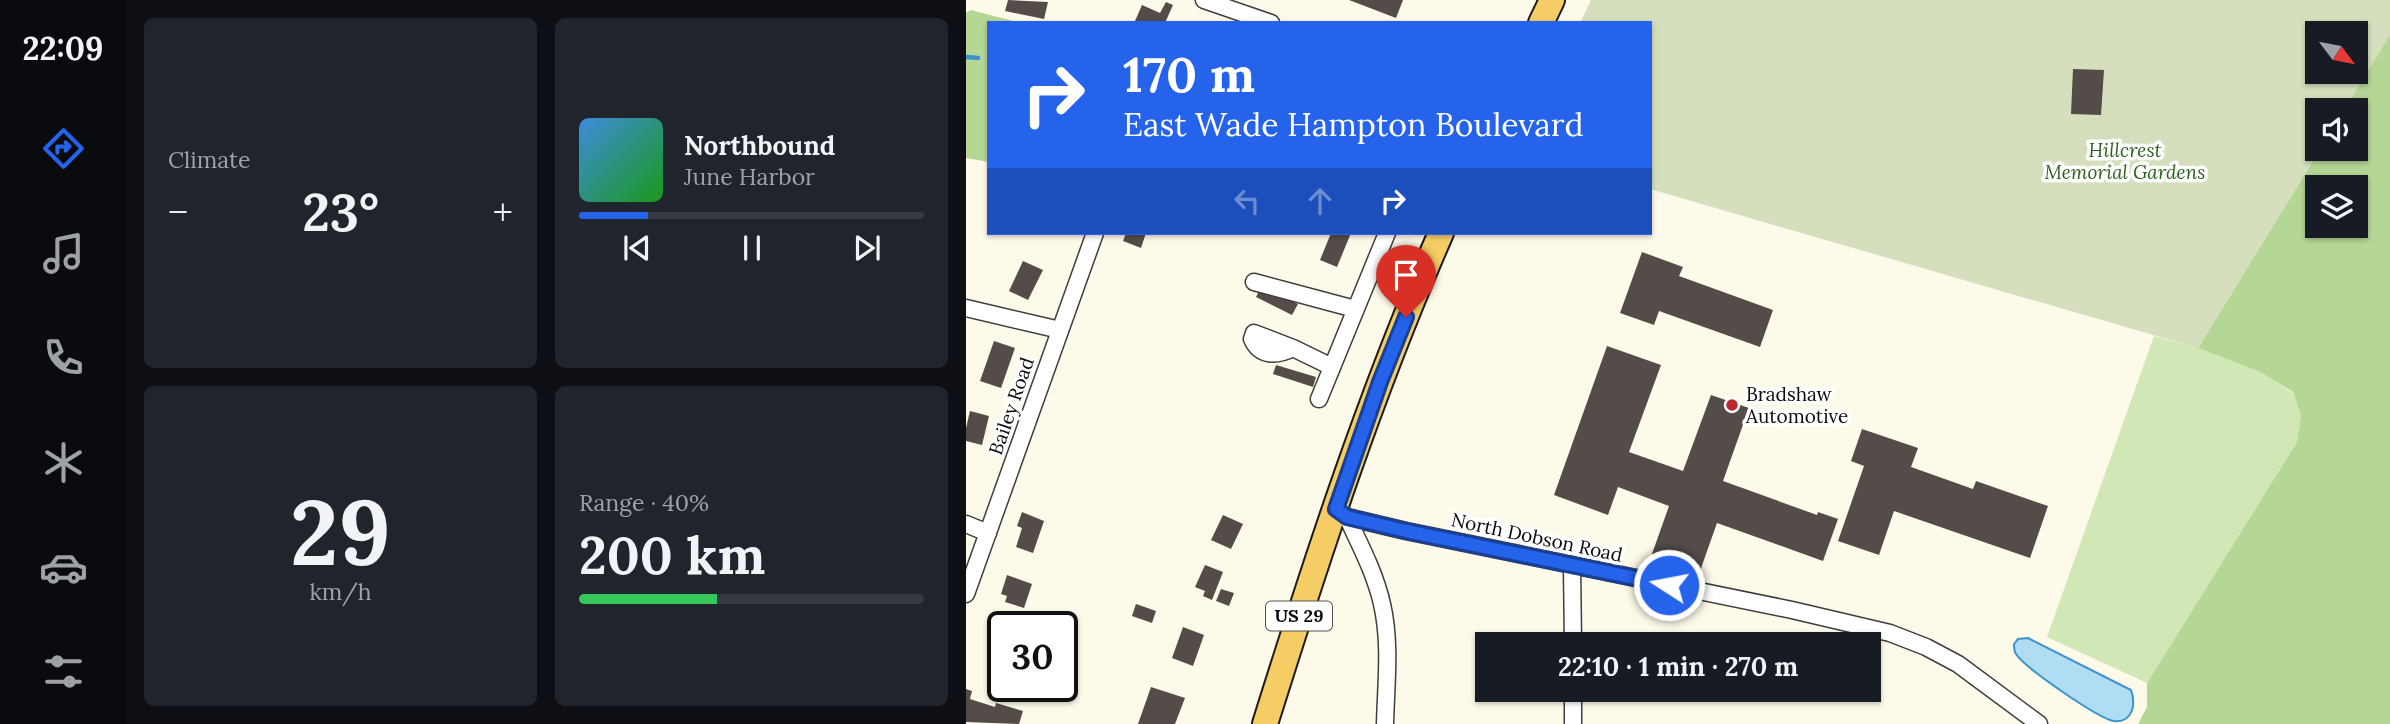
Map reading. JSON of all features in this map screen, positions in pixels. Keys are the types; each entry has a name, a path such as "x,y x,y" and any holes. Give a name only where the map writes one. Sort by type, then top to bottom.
{"main road":[{"path":"1542,21 1552,0"},
{"name":"US 29","path":"1265,724 1309,584 1342,513 1380,382 1440,235"}],"street":[{"path":"1204,0 1265,21"},
{"name":"Bailey Road","path":"966,594 1094,235"},
{"path":"1319,399 1386,235"},
{"path":"1254,282 1355,309"},
{"path":"966,308 1060,330"},
{"path":"1293,348 1332,367"},
{"path":"1342,513 1371,570 1382,604 1387,640 1385,724"},
{"name":"North Dobson Road","path":"1342,513 1572,566 1792,610 1890,633 1926,647 1958,664 2039,724"},
{"path":"966,524 988,533"},
{"path":"1572,566 1573,632"},
{"path":"1573,702 1573,724"}],"green space":[{"name":"Hillcrest Memorial Gardens","path":"1591,0 2390,0 2390,35 2368,71 2368,21 2305,21 2305,84 2360,84 2351,98 2305,98 2305,161 2313,161 2198,348 1652,190 1652,21 1581,21"},
{"path":"2390,0 2390,724 2138,724 2147,707 2147,683 2297,442 2301,416 2293,392 2260,372 2198,348 2313,161 2368,161 2368,98 2328,98 2319,84 2368,84 2368,21 2305,21 2305,64 2280,26"},
{"path":"971,10 1013,21 987,21 987,162 966,158 966,13"},
{"path":"2154,336 2198,348 2260,372 2293,393 2301,416 2297,442 2147,683 2047,637"}],"water":[{"path":"2028,638 2131,690 2132,712 2125,719 2114,721 2079,703 2047,681 2016,654 2014,644 2018,639"}],"building":[{"path":"1008,0 1048,2 1044,19 1005,11"},
{"path":"1349,0 1403,0 1396,18"},
{"path":"1166,2 1173,5 1166,21 1135,21 1142,5 1160,13"},
{"path":"2073,69 2104,70 2101,115 2071,114"},
{"path":"1125,235 1145,235 1141,248 1123,241"},
{"path":"1330,235 1350,235 1337,267 1320,260"},
{"path":"1642,252 1683,267 1679,276 1773,310 1760,347 1659,311 1654,325 1620,313"},
{"path":"1023,261 1043,270 1028,300 1009,291"},
{"path":"1261,287 1298,304 1292,315 1256,297"},
{"path":"994,341 1015,348 1001,388 980,381"},
{"path":"1607,346 1661,365 1629,452 1683,471 1711,395 1749,408 1723,481 1817,515 1818,512 1838,519 1823,561 1717,523 1700,571 1652,554 1669,506 1618,487 1608,515 1554,495"},
{"path":"1276,365 1316,377 1313,387 1273,374"},
{"path":"970,411 989,416 982,445 966,441"},
{"path":"1862,429 1918,448 1911,467 1973,489 1976,481 2048,506 2030,558 1894,511 1879,555 1838,541 1864,466 1851,461"},
{"path":"1022,512 1044,521 1033,553 1016,547 1022,528 1017,526"},
{"path":"1223,515 1243,524 1231,549 1211,540"},
{"path":"1205,565 1223,572 1212,600 1203,596 1205,591 1195,587"},
{"path":"1007,575 1032,584 1024,608 1005,602 1007,596 1001,594"},
{"path":"1221,589 1234,593 1229,606 1216,601"},
{"path":"1136,604 1156,611 1152,623 1132,616"},
{"path":"1183,627 1204,635 1193,666 1172,658"},
{"path":"1151,687 1185,698 1175,724 1138,724"},
{"path":"966,689 972,691 970,699 995,707 996,703 1023,711 1019,724 966,722"}],"waterway":[{"path":"966,57 978,58"}],"place":[{"name":"Bradshaw Automotive","path":"1732,405"}],"route":[{"path":"1406,317 1380,382 1336,509 1347,517 1406,531 1669,585"}]}
